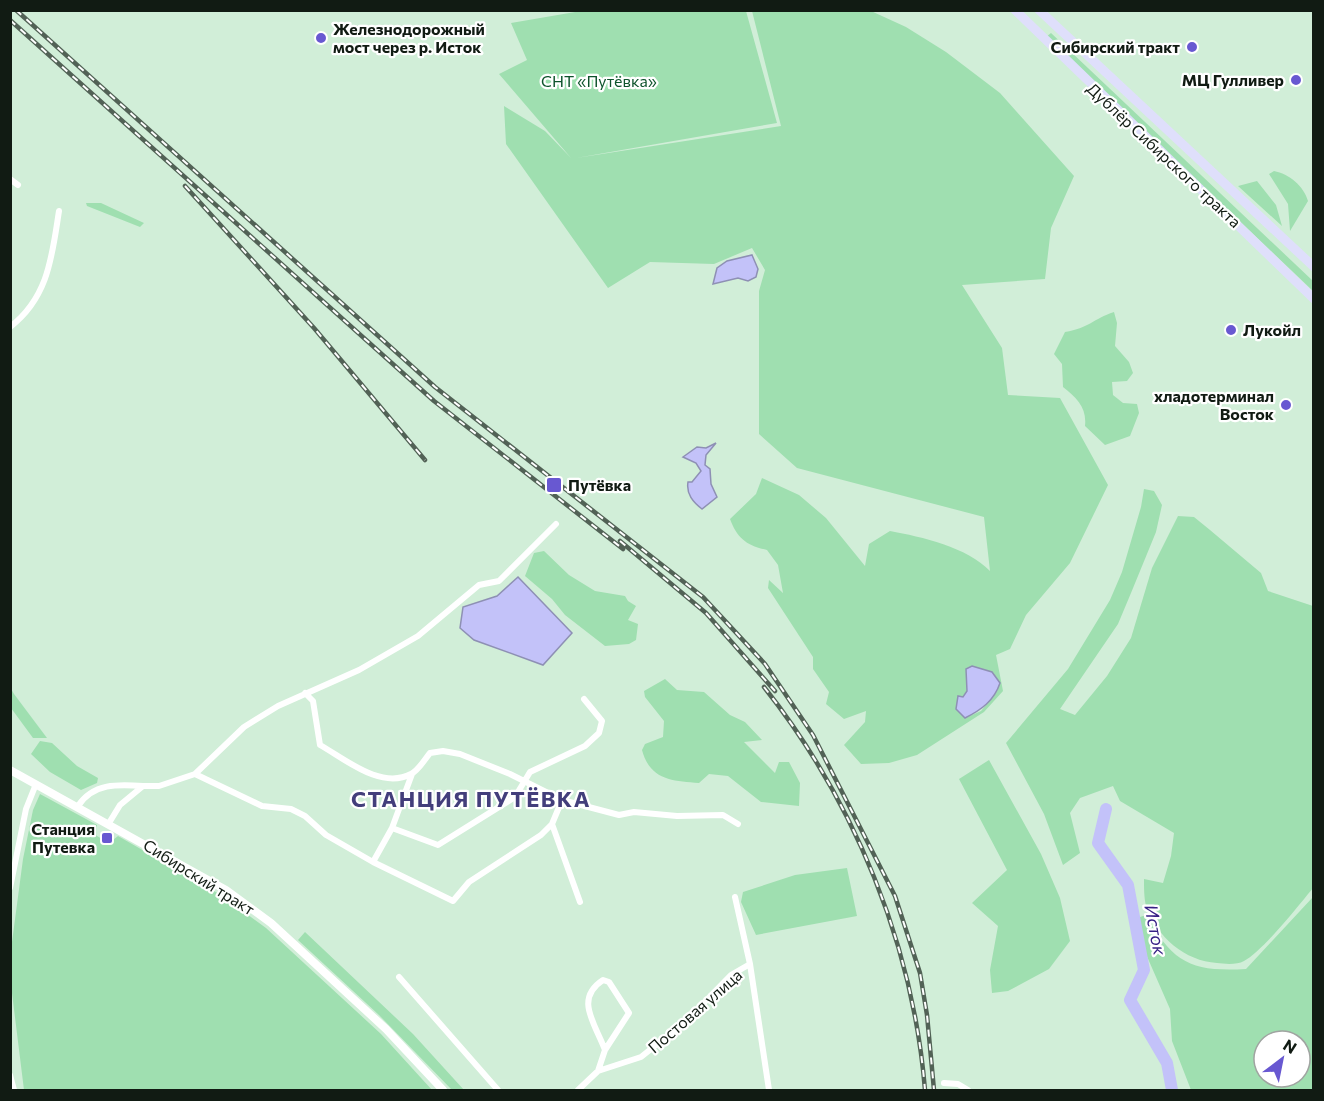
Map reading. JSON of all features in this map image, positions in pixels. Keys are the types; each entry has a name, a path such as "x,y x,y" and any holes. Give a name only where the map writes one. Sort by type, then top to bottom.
{"main road":[{"name":"Дублёр Сибирского тракта","path":"1015,10 1314,299"},
{"name":"Дублёр Сибирского тракта","path":"1040,10 1314,267"},
{"name":"Сибирский тракт","path":"10,770 110,823 226,890 271,923 386,1029 443,1090"}],"street":[{"path":"10,179 18,186"},
{"path":"10,327 24,316 49,275 59,211"},
{"path":"78,806 94,790 115,784 159,786 195,774 244,727 305,693 359,670 418,636 479,585 499,581 556,524"},
{"path":"305,693 313,701 320,745 366,772 390,778 412,774"},
{"path":"392,828 438,845 515,797 530,772 585,746 599,733 602,721 584,699"},
{"path":"374,862 392,828 412,774 430,753 443,751 488,764 562,800 619,815 633,812 677,816 723,815 738,824"},
{"path":"195,774 262,806 291,809 305,816 326,835 374,862 453,901 469,882 541,835 552,824 562,800"},
{"path":"10,888 26,809 36,784"},
{"path":"110,823 120,805 143,786"},
{"path":"552,824 580,902"},
{"path":"735,897 750,964 769,1090"},
{"name":"Постовая улица","path":"578,1090 598,1071 641,1057 686,1021 731,975 750,964"},
{"path":"399,977 498,1090"},
{"path":"598,1071 605,1050 629,1013 609,982 603,980 589,992 586,999 605,1050"},
{"path":"10,1075 14,1090"},
{"path":"944,1083 958,1084 968,1090"}],"green space":[{"name":"СНТ «Путёвка»","path":"581,11 746,11 777,123 576,158 781,126 752,11 871,11 906,27 946,52 1000,93 1074,176 1051,228 1045,279 962,285 1002,348 1008,395 1060,398 1108,485 1070,563 1026,615 1010,649 996,655 1003,691 984,712 917,755 889,763 861,764 844,745 865,722 866,711 844,719 826,704 829,692 813,669 813,657 768,588 769,580 783,593 778,565 767,550 744,540 730,519 756,494 762,478 799,495 826,518 865,566 869,544 890,531 957,549 990,571 984,517 797,468 759,434 759,291 765,270 752,248 714,264 650,262 608,288 506,144 504,106 545,131 571,158 499,74 527,60 511,23","holes":["966,669 996,693 981,711 965,718 956,709 958,697 963,697 967,691"]},
{"path":"1051,33 1313,281 1313,291 1046,37"},
{"path":"1274,171 1295,182 1303,190 1308,201 1290,231 1288,204 1269,174"},
{"path":"1257,181 1276,205 1282,226 1238,186"},
{"path":"86,203 101,203 144,223 140,227 87,206"},
{"path":"1114,312 1117,323 1115,346 1129,362 1133,373 1127,381 1112,382 1113,395 1123,403 1137,404 1139,413 1130,436 1105,445 1085,426 1083,409 1073,395 1063,387 1062,364 1054,354 1065,332 1080,328"},
{"path":"1144,489 1154,491 1162,505 1156,532 1118,624 1060,709 1075,715 1107,676 1131,638 1152,568 1178,516 1194,517 1210,530 1261,573 1268,591 1313,606 1313,888 1280,928 1252,956 1238,963 1224,964 1194,958 1165,937 1151,917 1145,903 1144,879 1163,883 1171,856 1174,833 1120,801 1113,786 1080,798 1070,813 1080,853 1063,865 1044,814 1006,743 1068,669 1110,600 1122,572"},
{"path":"544,551 569,575 595,591 625,596 636,606 628,620 638,624 636,640 629,644 605,646 565,615 552,599 525,576 534,553"},
{"path":"665,679 677,690 704,692 730,715 745,722 762,740 744,742 775,773 779,762 789,762 800,783 799,806 761,802 728,776 709,774 699,783 689,782 671,780 650,768 642,750 645,744 663,737 664,721 645,697 644,691"},
{"path":"10,687 47,738 33,738 11,708"},
{"path":"40,741 52,743 77,766 98,778 97,783 81,790 50,772 31,754"},
{"path":"989,760 1041,854 1060,898 1070,941 1049,969 1008,991 992,993 990,970 998,926 972,903 1007,870 959,779"},
{"path":"40,794 97,825 97,836 109,843 118,836 221,895 266,928 381,1034 432,1090 24,1090 11,985 10,957 23,859 33,810"},
{"path":"847,868 857,916 756,935 741,902 743,892 795,875"},
{"path":"1313,897 1313,1090 1191,1090 1172,1041 1170,1009 1131,920 1146,915 1165,944 1175,954 1197,966 1227,970 1246,969"},
{"path":"305,932 413,1034 464,1090 452,1090 379,1015 298,940"}],"water":[{"path":"752,255 758,269 756,277 748,281 738,278 713,284 717,268 727,261"},
{"path":"716,443 706,455 705,465 710,469 711,484 717,497 702,509 696,504 688,490 688,482 692,482 701,471 696,463 683,457 697,447 706,448"},
{"path":"518,577 572,633 543,665 474,640 460,628 463,607 497,596"},
{"path":"972,666 992,672 1000,683 986,704 965,718 956,709 958,696 963,697 967,691 966,669"}],"waterway":[{"name":"Исток","path":"1106,809 1098,843 1128,885 1144,970 1130,1000 1167,1063 1172,1090"}],"railway":[{"path":"16,10 435,387 703,597 765,664 813,735 895,896 920,973 927,1015 934,1090"},
{"path":"10,20 434,401 623,549"},
{"path":"185,186 314,328 425,460"},
{"path":"620,541 706,613 775,691"},
{"path":"764,687 797,731 826,778 852,827 874,877 893,929 908,982 925,1090"}],"place":[{"name":"Железнодорожный мост через р. Исток","path":"321,38"},
{"name":"Сибирский тракт","path":"1192,47"},
{"name":"МЦ Гулливер","path":"1296,80"},
{"name":"Лукойл","path":"1231,330"},
{"name":"хладотерминал Восток","path":"1286,405"},
{"name":"Путёвка","path":"554,485"},
{"name":"Станция Путевка","path":"107,838"}],"district":[{"name":"СТАНЦИЯ ПУТЁВКА","path":"471,799"}]}
